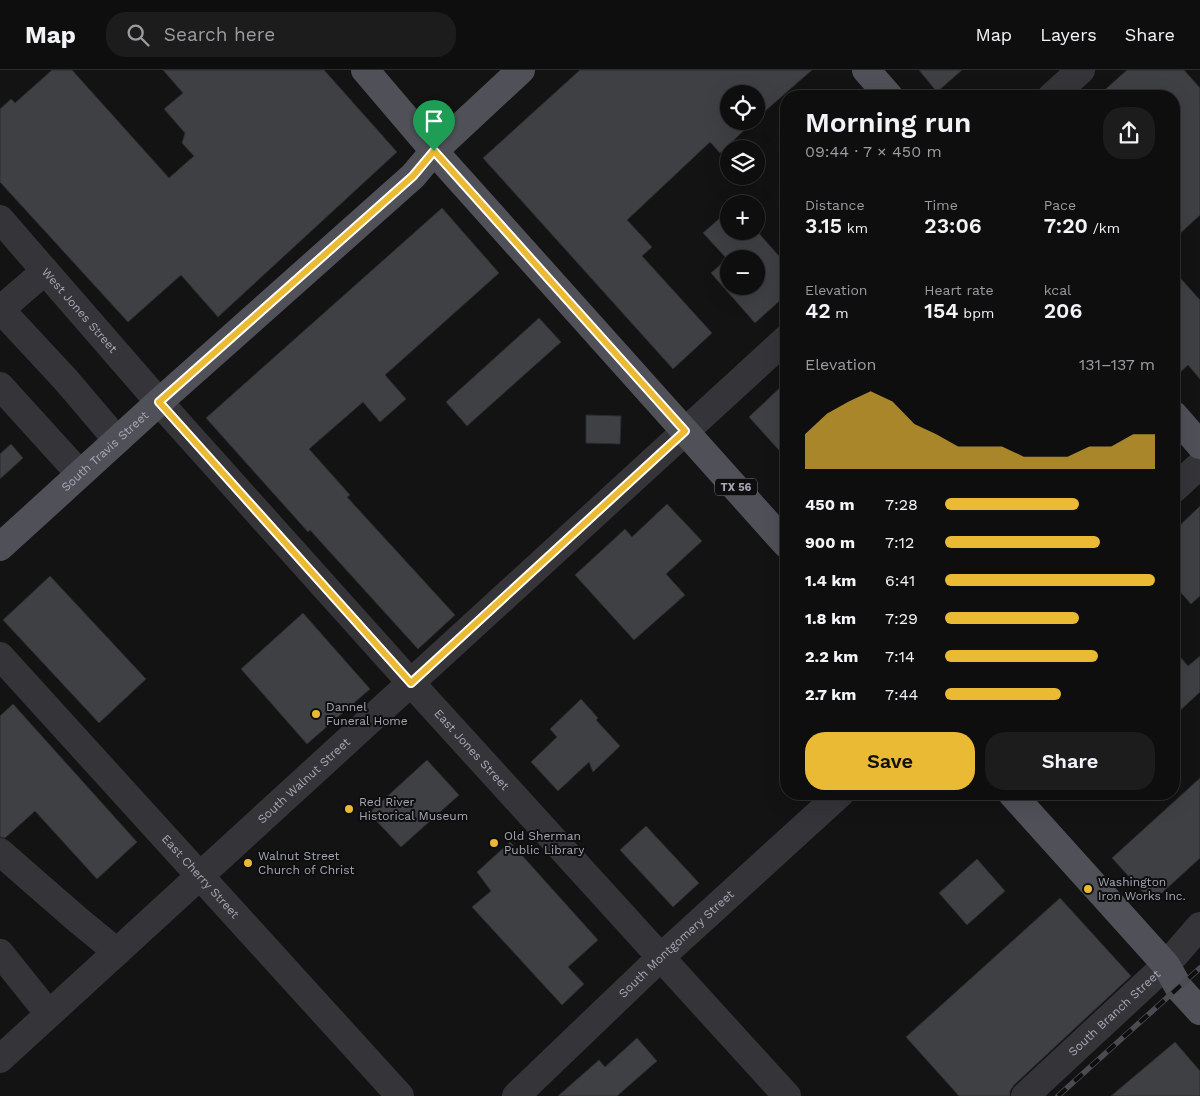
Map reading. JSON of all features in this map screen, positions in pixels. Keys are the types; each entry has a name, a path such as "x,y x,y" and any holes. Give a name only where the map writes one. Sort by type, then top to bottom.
{"main road":[{"name":"TX 56","path":"364,70 434,151 780,537"},
{"name":"South Travis Street","path":"0,547 159,402 413,176 434,151 521,70"},
{"path":"866,70 884,90"},
{"path":"1180,423 1200,445"},
{"path":"1017,800 1166,964 1179,988 1200,1011"}],"street":[{"path":"1059,90 1081,70"},
{"name":"West Jones Street","path":"2,225 45,271 159,402"},
{"path":"45,271 0,310 66,380 117,440"},
{"name":"South Walnut Street","path":"0,1059 780,344"},
{"path":"0,386 80,474"},
{"name":"East Jones Street","path":"159,402 411,683 787,1096"},
{"path":"1180,482 1200,464"},
{"name":"East Cherry Street","path":"0,656 400,1096"},
{"name":"South Montgomery Street","path":"516,1096 661,957 833,800"},
{"path":"0,852 117,952"},
{"name":"South Branch Street","path":"1025,1096 1166,964 1200,926"},
{"path":"0,953 49,1014"}],"building":[{"path":"52,70 72,70 169,178 194,156 182,143 185,133 164,109 183,93 163,70 324,70 397,152 218,317 181,275 128,322 0,182 0,109 11,99 15,103"},
{"path":"580,70 812,70 789,90 780,90 780,98 765,111 765,85 720,85 720,130 744,130 734,140 720,140 720,153 710,142 627,220 652,247 642,256 712,333 673,369 483,158"},
{"path":"919,70 962,70 939,90 935,90"},
{"path":"1127,70 1184,70 1200,88 1200,215 1180,233 1180,90 1105,90"},
{"path":"442,208 499,273 385,375 406,399 380,422 363,402 309,449 350,495 347,497 455,615 418,649 310,530 308,532 206,418"},
{"path":"720,218 720,240 765,240 780,257 780,300 755,323 730,295 765,295 765,250 720,251 703,233"},
{"path":"720,265 720,283 711,273"},
{"path":"1180,278 1200,300 1200,379 1188,365 1180,372"},
{"path":"539,318 561,342 467,426 446,402"},
{"path":"780,388 780,451 749,417"},
{"path":"586,415 621,416 620,444 586,443"},
{"path":"11,444 23,458 0,479 0,454"},
{"path":"667,504 702,541 666,574 685,595 634,640 575,575 625,529 632,537"},
{"path":"1200,506 1200,596 1191,604 1180,592 1180,525"},
{"path":"50,576 146,679 99,723 3,620"},
{"path":"303,613 370,689 307,744 241,669"},
{"path":"1200,656 1200,692 1180,710 1180,657 1188,666"},
{"path":"581,699 598,718 596,720 620,746 593,772 589,762 558,791 531,762 557,737 550,729"},
{"path":"13,704 137,842 97,879 35,811 5,838 0,837 0,716"},
{"path":"427,760 459,795 401,847 369,813"},
{"path":"1200,778 1200,858 1152,902 1112,858 1176,800 1180,800 1180,796"},
{"path":"646,826 699,883 673,907 620,850"},
{"path":"510,842 598,940 568,967 584,984 562,1005 472,907 491,891 477,872"},
{"path":"977,859 1005,891 967,925 939,893"},
{"path":"1060,898 1131,976 1014,1085 1010,1091 1010,1096 959,1096 906,1037"},
{"path":"637,1038 657,1061 617,1096 558,1096 599,1060 605,1067"},
{"path":"1175,1042 1200,1071 1200,1096 1111,1096"}],"railway":[{"path":"1058,1096 1200,968"}],"place":[{"name":"Dannel Funeral Home","path":"316,714"},
{"name":"Red River Historical Museum","path":"349,809"},
{"name":"Old Sherman Public Library","path":"494,843"},
{"name":"Walnut Street Church of Christ","path":"248,863"},
{"name":"Washington Iron Works Inc.","path":"1088,889"}],"route":[{"path":"434,151 685,431 411,683 159,402 413,176 434,151"}]}
